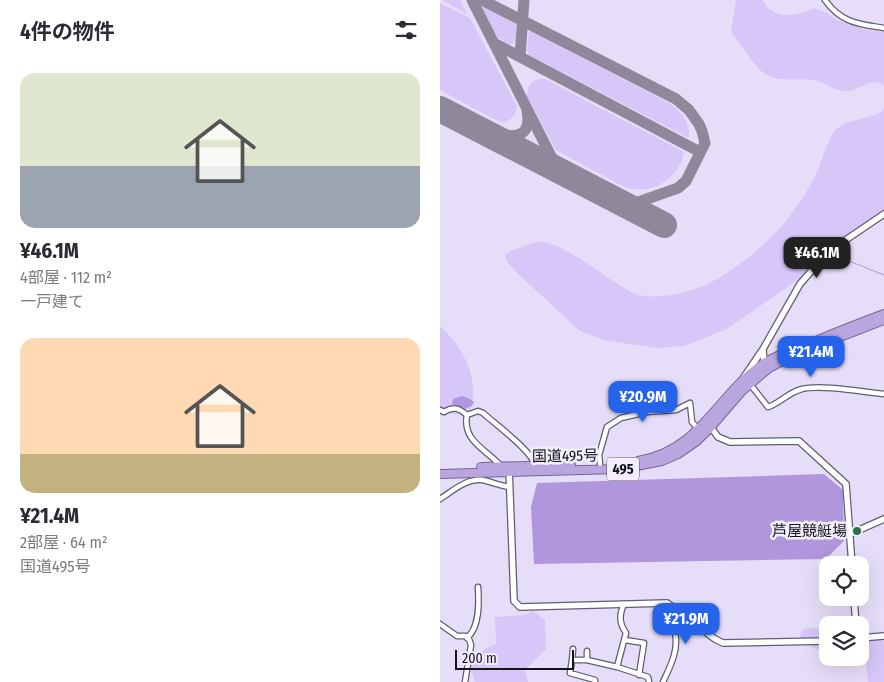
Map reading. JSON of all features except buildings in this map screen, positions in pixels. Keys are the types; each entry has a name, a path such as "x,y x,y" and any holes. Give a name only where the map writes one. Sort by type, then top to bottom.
{"highway":[{"name":"国道495号","path":"440,469 621,469 662,461 678,454 698,441 764,363 884,314"},
{"name":"国道495号","path":"440,474 535,466 622,464 659,456 680,446 699,430 737,387 782,360 884,320"}],"street":[{"path":"825,0 844,19 884,28"},
{"path":"737,387 763,349 800,284 810,272 828,252 884,214"},
{"path":"763,349 764,363"},
{"path":"747,381 768,407 796,391 808,388 832,388 884,394"},
{"path":"600,464 599,455 607,426 620,418 647,412 676,410 690,404 692,422 699,430"},
{"path":"440,410 444,412 452,408 459,409 467,414 478,411 483,413 525,450 534,461 535,466"},
{"path":"467,414 466,425 468,434 507,468 510,488 514,601 516,605 520,607 667,603 715,640 723,643 819,641"},
{"path":"708,419 710,428 718,437 730,442 799,441 846,484 851,556"},
{"path":"440,499 466,482 473,480 482,480 510,488"},
{"path":"850,534 884,519"},
{"path":"468,638 472,634 479,611 478,587"},
{"path":"663,682 676,647 674,632 667,612 667,603"},
{"path":"617,668 626,632 620,624 620,612 624,604"},
{"path":"440,624 442,629 457,636 468,638"},
{"path":"869,637 884,636"},
{"path":"465,682 471,645 468,638"},
{"path":"625,640 644,643 639,675"},
{"path":"573,649 570,675 595,680 595,682"},
{"path":"587,651 587,660"},
{"path":"572,660 587,660 617,668 648,678 650,682"}],"shaded area":[{"path":"442,0 460,0 467,14"},
{"path":"736,0 763,0 772,11 785,15 793,15 813,8 827,13 839,21 863,29 884,32 884,86 880,83 871,82 853,90 844,91 813,80 781,79 769,76 756,65 731,31"},
{"path":"440,3 470,18 517,106 515,114 511,119 503,122 499,121 440,90"},
{"path":"484,6 516,23 516,36 513,44 510,45 496,36 482,10"},
{"path":"529,30 671,104 684,119 688,128 689,138 529,55 527,51"},
{"path":"538,79 545,79 684,152 676,171 670,178 654,187 634,189 624,187 556,150 527,96 530,85"},
{"path":"884,108 884,213 840,239 818,258 799,279 727,329 684,346 657,348 603,340 580,331 518,274 505,257 506,254 526,245 538,242 547,243 569,252 627,290 638,295 664,296 697,288 734,268 781,227 808,188 836,129 847,123 882,112"},
{"path":"440,326 456,343 471,374 473,396 471,408 459,414 448,413 440,408"},
{"path":"462,396 474,402 472,406 464,409 452,404 453,399"},
{"path":"824,474 843,490 844,541 829,556 819,556 819,559 534,564 531,507 537,483"},
{"path":"533,611 545,620 546,649 525,670 528,682 475,682 468,662 486,648 496,644 495,617 524,615"},
{"path":"806,628 819,629 819,650 812,647 800,636 802,630"},
{"path":"869,638 884,641 884,682 868,682 866,666 869,666"}],"waterway":[{"path":"834,255 884,275"}],"taxiway":[{"path":"472,0 558,170"},
{"path":"482,0 676,99 689,110 699,124 705,143 686,181 678,188 627,206"},
{"path":"520,57 524,0"},
{"path":"494,43 700,152"},
{"path":"472,125 490,132 510,136 518,135 524,131 528,123 527,111"}],"runway":[{"path":"440,109 664,225"}],"place":[{"name":"芦屋競艇場","path":"857,531"}]}
